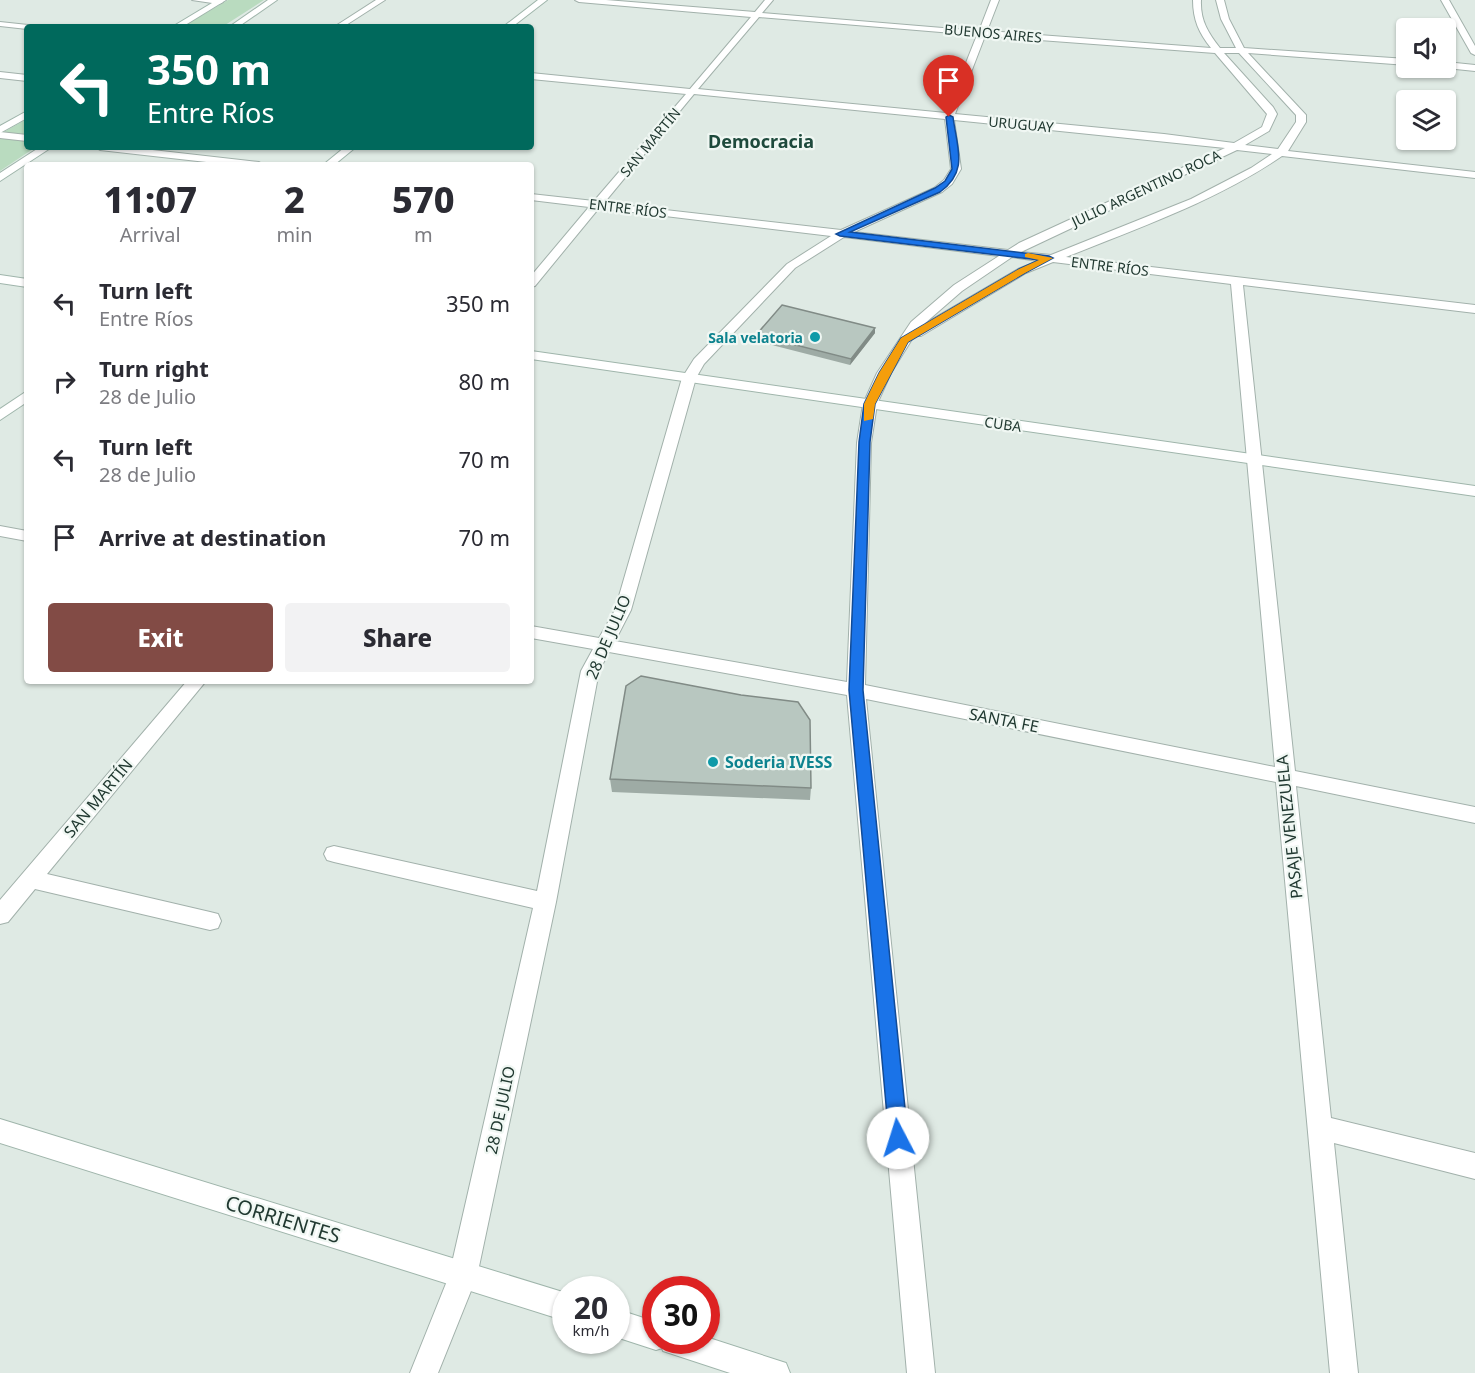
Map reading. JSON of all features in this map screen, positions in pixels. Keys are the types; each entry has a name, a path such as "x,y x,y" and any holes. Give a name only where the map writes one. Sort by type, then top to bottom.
{"street":[{"path":"196,0 221,1"},
{"path":"237,24 273,0"},
{"path":"343,24 381,0"},
{"path":"511,24 543,0"},
{"name":"BUENOS AIRES","path":"579,0 650,3 758,14 1218,51 1241,50 1396,61"},
{"name":"SAN MARTÍN","path":"534,279 770,0"},
{"name":"28 DE JULIO","path":"424,1373 463,1276 545,902 590,671 623,610 689,378 699,362 791,266 840,234 938,190 948,182 956,169 949,117 995,0"},
{"name":"JULIO ARGENTINO ROCA","path":"921,1373 856,690 864,442 870,404 884,373 924,315 1008,253 1235,147 1266,129 1272,114 1259,96 1218,51 1198,21 1197,0"},
{"name":"JULIO ARGENTINO ROCA","path":"905,340 1022,271 1049,258 1195,201 1255,170 1280,153 1296,134 1301,115 1248,62 1224,16 1220,0"},
{"path":"1445,0 1475,53"},
{"path":"181,24 221,1"},
{"path":"0,24 24,27"},
{"path":"1456,66 1475,68"},
{"path":"0,75 24,78"},
{"name":"URUGUAY","path":"534,76 1164,137 1280,153 1475,175"},
{"path":"0,130 24,116"},
{"path":"0,135 24,138"},
{"path":"24,162 42,150"},
{"path":"126,150 232,162"},
{"path":"332,162 347,150"},
{"path":"0,178 24,162"},
{"name":"ENTRE RÍOS","path":"534,197 1475,309"},
{"path":"0,279 24,283"},
{"name":"PASAJE VENEZUELA","path":"1237,280 1252,459 1344,1373"},
{"name":"CUBA","path":"534,355 1475,491"},
{"path":"0,416 24,397"},
{"path":"0,531 24,535"},
{"name":"SANTA FE","path":"534,633 856,690 1475,815"},
{"name":"SAN MARTÍN","path":"0,915 193,684"},
{"path":"334,854 545,902"},
{"path":"30,879 210,921"},
{"path":"1319,1127 1475,1166"},
{"name":"CORRIENTES","path":"0,1131 552,1303"},
{"path":"715,1354 776,1373"}],"green space":[{"path":"228,0 264,0 227,24 187,24"},
{"path":"24,121 24,150 32,150 0,171 0,134"}],"building":[{"name":"Sala velatoria","path":"782,305 875,328 851,359 756,335"},
{"name":"Soderia IVESS","path":"641,676 741,695 798,702 810,720 811,788 610,779 626,686"}],"slow traffic":[{"path":"868,419 870,404 884,373 905,340 1022,271 1049,258 1028,256"}],"place":[{"name":"Sala velatoria","path":"815,337"},
{"name":"Soderia IVESS","path":"713,762"}],"district":[{"name":"Democracia","path":"761,141"}],"route":[{"path":"898,1138 856,690 864,442 870,404 884,373 905,340 1022,271 1049,258 840,234 938,190 948,182 956,169 949,117"}]}
